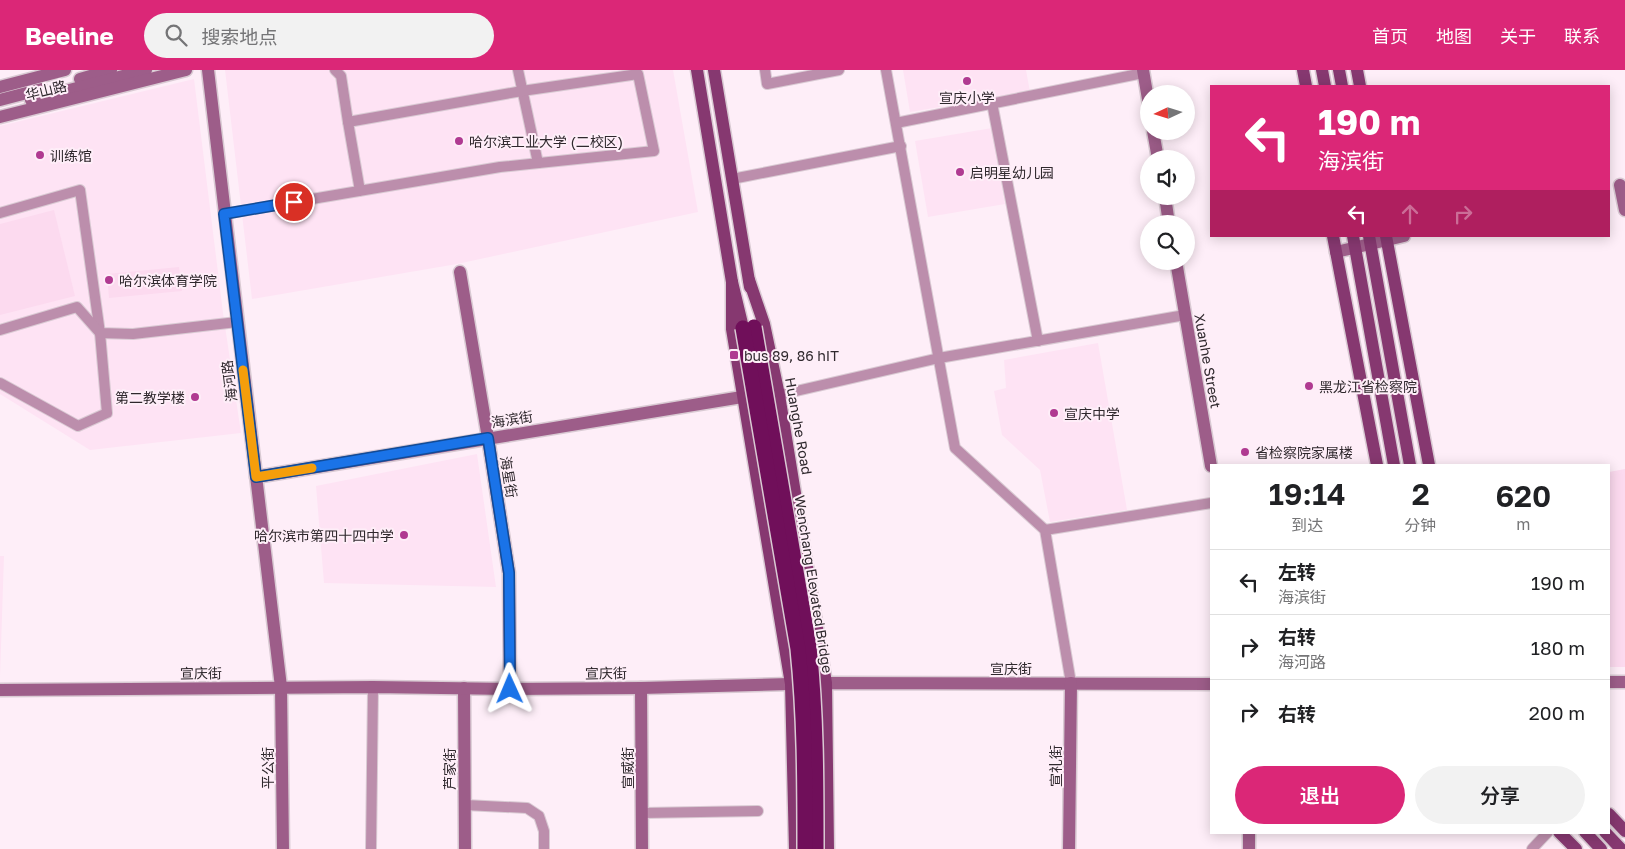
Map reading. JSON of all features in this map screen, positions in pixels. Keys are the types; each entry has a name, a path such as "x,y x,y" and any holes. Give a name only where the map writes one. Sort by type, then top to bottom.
{"highway":[{"name":"Wenchang Elevated Bridge","path":"749,327 798,649 804,736 805,849"},
{"name":"Wenchang Elevated Bridge","path":"749,327 808,647 813,690 815,734 816,849"}],"main road":[{"path":"697,70 732,282 732,329 742,397 791,684 795,849"},
{"name":"Huanghe Road","path":"714,70 749,280 764,324 779,395 826,682 828,849"},
{"path":"1303,70 1306,85"},
{"path":"1322,70 1325,85"},
{"path":"1340,70 1342,85"},
{"path":"1357,70 1360,85"},
{"path":"1333,237 1377,464"},
{"path":"1387,238 1429,464"},
{"path":"1370,240 1410,464"},
{"path":"1354,242 1394,464"},
{"name":"Huanghe Road","path":"749,280 749,327"},
{"path":"732,282 749,327"},
{"path":"1610,815 1625,831"},
{"path":"1561,834 1576,849"},
{"path":"1587,834 1601,849"},
{"path":"1607,834 1621,849"}],"street":[{"path":"0,87 65,70"},
{"name":"华山路","path":"0,100 112,70"},
{"path":"0,109 146,70"},
{"name":"华山路","path":"0,117 186,70"},
{"name":"海河路","path":"208,70 282,687"},
{"path":"335,70 341,76 360,191"},
{"path":"518,70 538,163"},
{"path":"765,70 767,84 839,70"},
{"path":"886,70 955,448 1045,530 1070,682"},
{"path":"896,123 1143,72 1145,85"},
{"path":"224,214 500,167 654,151 638,74 522,91 348,122"},
{"path":"992,104 1038,341"},
{"path":"732,179 901,146"},
{"path":"1618,186 1625,210"},
{"path":"0,213 80,190 100,333 107,413 78,426 0,383"},
{"path":"1336,252 1354,242 1387,238"},
{"name":"Xuanhe Street","path":"1178,270 1211,464"},
{"name":"海星街","path":"460,272 509,573 510,689"},
{"path":"0,330 77,308 100,333 133,334 238,322"},
{"path":"779,395 939,358 1185,315"},
{"name":"海滨街","path":"256,477 742,397"},
{"path":"1045,530 1210,503"},
{"name":"宣庆街","path":"0,690 282,687 641,688 826,682 1210,684"},
{"name":"宣礼街","path":"1069,849 1070,682"},
{"path":"1610,682 1625,682"},
{"name":"平公街","path":"282,687 283,849"},
{"path":"371,849 374,687"},
{"name":"芦家街","path":"464,688 465,849"},
{"name":"宣威街","path":"641,688 642,849"},
{"path":"465,805 527,808 538,816 544,831 544,849"},
{"path":"642,813 758,812"},
{"path":"1249,834 1249,849"},
{"path":"1532,849 1546,834"}],"shaded area":[{"name":"哈尔滨工业大学 (二校区)","path":"225,70 673,70 698,212 457,264 252,299"},
{"name":"宣庆小学","path":"903,70 1026,70 1030,92 910,112"},
{"name":"哈尔滨体育学院","path":"194,79 223,313 241,433 90,450 0,394 0,126"},
{"name":"启明星幼儿园","path":"992,128 1005,204 928,217 915,141"},
{"path":"54,210 75,296 0,315 0,224"},
{"path":"179,267 182,291 109,298 107,274"},
{"name":"宣庆中学","path":"1098,343 1127,510 1050,522 1040,470 1002,435 994,391 1006,388 1004,360"},
{"name":"哈尔滨市第四十四中学","path":"477,454 496,587 324,583 316,486"},
{"path":"1625,469 1625,667 1610,667 1610,472"},
{"path":"0,556 4,556 0,677"}],"slow traffic":[{"path":"243,370 256,477 312,468"}],"place":[{"name":"宣庆小学","path":"967,81"},
{"name":"哈尔滨工业大学 (二校区)","path":"459,141"},
{"name":"训练馆","path":"40,155"},
{"name":"启明星幼儿园","path":"960,172"},
{"name":"哈尔滨体育学院","path":"109,280"},
{"name":"bus 89, 86 hIT","path":"734,355"},
{"name":"黑龙江省检察院","path":"1309,386"},
{"name":"第二教学楼","path":"195,397"},
{"name":"宣庆中学","path":"1054,413"},
{"name":"省检察院家属楼","path":"1245,452"},
{"name":"哈尔滨市第四十四中学","path":"404,535"}],"route":[{"path":"294,202 224,214 256,477 488,438 509,573 510,689"}]}
